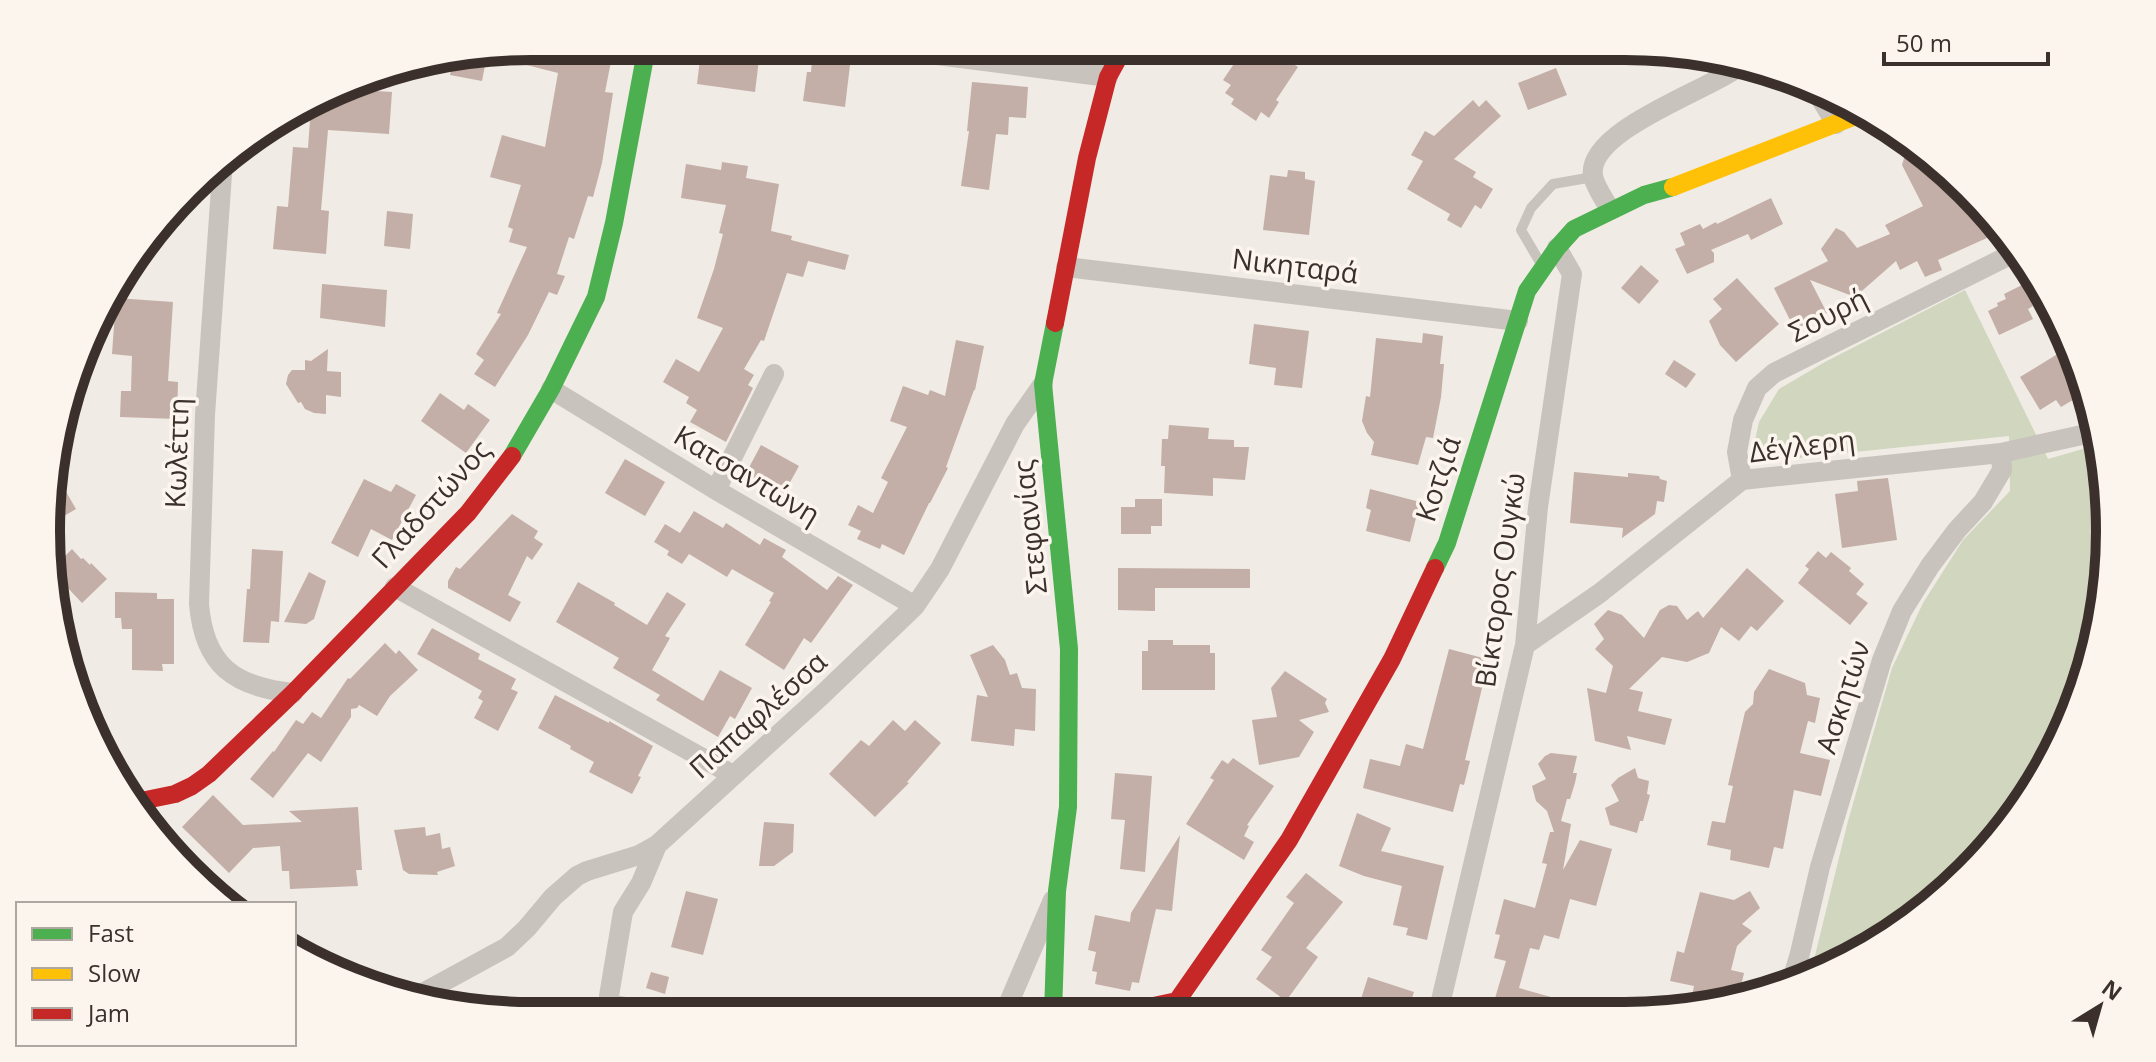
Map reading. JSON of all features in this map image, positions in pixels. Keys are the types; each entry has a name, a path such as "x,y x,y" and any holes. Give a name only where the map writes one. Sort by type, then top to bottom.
{"street":[{"name":"Γλαδστώνος","path":"145,801 179,794 195,786 293,693 468,513 513,455 551,389 596,297 614,223 644,60"},
{"path":"976,60 1108,77 1101,60"},
{"name":"Στεφανίας","path":"1053,1002 1057,891 1068,807 1069,649 1043,384 1087,158 1108,77 1117,60"},
{"path":"1610,210 1593,177 1595,162 1607,144 1628,126 1731,72"},
{"path":"1825,105 1836,124"},
{"name":"Κοτζιά","path":"1176,1002 1289,840 1392,659 1447,543 1527,291 1557,248 1574,229 1610,210 1851,118"},
{"name":"Κωλέττη","path":"222,175 205,415 201,622 212,654 230,672 256,687 293,693"},
{"name":"Βίκτορος Ουγκώ","path":"1441,1002 1525,645 1538,507 1572,274 1557,248"},
{"name":"Σουρή","path":"1742,480 1737,452 1743,420 1757,388 1774,373 2008,256"},
{"name":"Νικηταρά","path":"1066,267 1518,321"},
{"path":"716,490 774,374"},
{"name":"Παπαφλέσσα","path":"428,990 507,947 577,876 639,855 657,845 915,606 940,569 1015,424 1043,384"},
{"name":"Κατσαντώνη","path":"551,389 915,606"},
{"name":"Δέγλερη","path":"1525,645 1600,593 1742,480 2001,453 2086,434"},
{"name":"Ασκητών","path":"1795,970 1820,867 1882,660 1902,611 1930,566 1983,502 2002,470 2001,453"},
{"path":"395,587 733,775"},
{"path":"611,1002 621,920 657,845"},
{"path":"1009,1002 1057,891"}],"lane":[{"path":"1543,268 1521,230 1531,208 1553,184 1593,177"}],"green space":[{"path":"1965,290 2048,459 2088,447 2096,531 2092,592 2080,653 2060,711 2017,793 1979,842 1912,905 1860,939 1813,962 1848,821 1892,668 1923,603 1963,540 2010,491 2009,436 1750,463 1759,422 1779,389"}],"building":[{"path":"611,60 605,92 613,93 602,163 593,197 588,196 574,239 569,237 557,274 565,276 557,295 549,292 528,335 495,387 474,374 484,360 476,354 501,314 497,313 527,247 509,242 513,229 508,227 521,185 490,177 502,135 545,147 558,73 509,61"},
{"path":"700,60 759,60 755,92 697,84"},
{"path":"812,60 850,65 845,107 803,101"},
{"path":"1237,60 1288,60 1298,67 1276,100 1279,102 1269,118 1261,112 1256,121 1231,104 1234,99 1225,93 1231,85 1223,80"},
{"path":"486,62 482,81 450,75 452,67"},
{"path":"1556,68 1567,95 1528,110 1518,83"},
{"path":"972,82 1028,87 1026,118 1009,117 1008,135 996,134 989,190 961,186"},
{"path":"366,90 392,92 389,134 328,130 321,210 329,211 326,254 273,249 277,206 288,207 293,147 308,148 310,115"},
{"path":"1473,100 1479,107 1486,100 1501,116 1454,159 1476,172 1473,177 1493,189 1481,209 1475,205 1461,228 1447,220 1450,214 1407,189 1423,161 1411,155 1425,131 1434,136"},
{"path":"1906,152 1958,198 1992,236 1938,260 1942,270 1925,277 1917,261 1900,270 1896,261 1855,297 1810,280 1827,313 1795,330 1774,288 1828,261 1821,249 1836,228 1844,232 1857,248 1890,234 1885,225 1923,206 1902,165"},
{"path":"722,162 748,166 746,178 779,184 771,231 792,236 791,240 849,255 845,270 808,261 803,277 787,273 764,341 761,340 744,369 754,375 748,385 753,388 726,442 690,422 697,410 686,403 689,397 663,382 676,359 699,372 723,328 697,318 723,234 719,233 726,205 681,198 686,164 721,170"},
{"path":"1288,170 1305,172 1305,179 1315,181 1309,235 1263,230 1270,175 1287,177"},
{"path":"1771,198 1783,224 1751,240 1748,234 1711,250 1714,262 1687,274 1675,249 1685,245 1680,233 1700,224 1703,229 1717,224"},
{"path":"387,211 413,214 410,249 384,246"},
{"path":"1641,265 1659,281 1639,304 1621,288"},
{"path":"1737,278 1779,324 1736,362 1720,345 1709,321 1722,309 1713,299"},
{"path":"322,284 387,290 385,327 320,318"},
{"path":"2022,285 2033,306 2028,309 2033,319 1999,335 1988,311 2006,299 2004,294"},
{"path":"121,298 173,302 168,381 178,382 177,419 120,417 121,391 131,391 132,356 112,354 115,311"},
{"path":"1254,324 1309,331 1302,388 1274,385 1276,368 1249,364"},
{"path":"1423,333 1443,336 1441,397 1433,438 1426,437 1418,465 1371,455 1374,442 1362,421 1366,396 1370,397 1376,338 1422,343"},
{"path":"956,340 984,346 975,390 948,468 904,555 882,544 880,549 857,539 861,531 848,525 858,505 873,513 888,482 881,478 907,427 890,421 903,386 928,395 930,390 945,396"},
{"path":"328,349 327,371 341,372 341,397 326,395 326,414 314,413 305,409 301,402 298,403 286,384 292,370 305,370 305,360 311,361"},
{"path":"2060,352 2077,398 2061,407 2056,400 2040,410 2020,377"},
{"path":"1674,360 1696,374 1686,388 1665,374"},
{"path":"440,393 464,410 468,404 490,420 466,453 421,421"},
{"path":"1169,425 1209,428 1208,439 1234,440 1234,447 1249,447 1245,480 1213,478 1213,496 1164,493 1162,439 1168,439"},
{"path":"761,445 799,466 783,495 745,475"},
{"path":"625,459 665,482 645,516 605,493"},
{"path":"1574,472 1628,477 1628,473 1659,476 1667,481 1664,502 1657,501 1655,514 1622,538 1623,528 1570,523"},
{"path":"1888,478 1897,540 1842,548 1835,494 1858,491 1857,481"},
{"path":"364,479 391,492 396,484 416,495 392,540 371,529 358,557 331,543"},
{"path":"62,486 76,509 60,518"},
{"path":"1370,489 1420,502 1410,542 1366,531 1371,510 1366,508"},
{"path":"1135,499 1162,499 1162,526 1151,526 1151,534 1121,534 1121,507 1135,507"},
{"path":"694,511 723,528 726,523 760,545 764,538 786,550 782,557 827,590 838,576 853,585 811,643 804,638 784,670 745,645 774,593 732,569 727,577 689,554 682,564 654,542 665,524 680,533"},
{"path":"512,514 538,531 534,538 543,544 532,560 527,556 508,595 521,602 510,622 448,588 448,581 456,567 460,569"},
{"path":"72,549 107,579 82,603 63,583 61,560"},
{"path":"252,549 283,551 279,622 271,621 269,643 243,642"},
{"path":"1818,551 1826,558 1831,552 1851,568 1849,571 1864,584 1856,594 1868,603 1850,625 1798,583 1809,569 1805,566"},
{"path":"1118,568 1250,569 1250,588 1155,588 1155,611 1118,610"},
{"path":"1747,568 1784,601 1757,631 1751,626 1739,641 1721,627 1709,653 1687,662 1662,657 1629,689 1643,692 1638,711 1672,719 1665,745 1627,736 1631,750 1595,741 1587,688 1606,693 1613,666 1595,649 1604,639 1594,624 1608,610 1622,615 1644,638 1660,610 1669,605 1677,606 1687,620 1698,611 1703,618"},
{"path":"309,572 326,581 314,619 306,624 284,622"},
{"path":"578,582 647,625 667,592 686,604 665,636 670,638 652,670 703,701 720,670 752,688 735,719 730,716 718,737 656,700 660,695 613,668 619,658 556,622"},
{"path":"115,592 157,593 157,599 174,599 174,664 162,664 163,671 132,670 132,629 122,629 121,618 115,618"},
{"path":"432,628 480,654 478,659 516,679 511,689 518,692 498,731 474,718 483,701 478,698 482,691 417,654"},
{"path":"1148,640 1173,640 1173,645 1210,645 1210,653 1215,653 1215,690 1142,690 1142,651 1148,651"},
{"path":"385,643 396,654 399,650 418,670 390,696 377,716 359,705 351,709 351,717 321,762 308,753 273,798 250,779 296,720 303,724 312,712 321,718 348,678"},
{"path":"993,645 1005,660 1010,675 1017,673 1022,688 1036,689 1035,731 1015,729 1014,746 971,741 977,695 988,697 970,655"},
{"path":"1449,649 1483,658 1486,671 1465,760 1470,761 1453,812 1363,788 1370,759 1400,766 1406,744 1423,749"},
{"path":"1769,669 1805,683 1807,695 1820,698 1815,723 1808,721 1800,753 1830,760 1821,796 1794,790 1783,849 1774,847 1769,868 1730,860 1731,850 1707,845 1712,821 1725,823 1733,786 1728,785 1745,712 1753,704 1754,692"},
{"path":"1285,671 1327,699 1325,703 1329,712 1299,720 1314,732 1299,757 1259,765 1252,720 1277,717 1271,688"},
{"path":"555,695 653,746 632,794 589,772 594,762 538,728"},
{"path":"893,720 905,731 915,720 941,743 909,783 875,817 829,774 861,740 869,746"},
{"path":"1551,753 1577,756 1573,773 1577,773 1575,783 1561,821 1571,824 1563,870 1580,840 1612,849 1596,906 1570,899 1559,939 1544,935 1539,950 1530,948 1519,988 1569,1002 1494,1002 1506,961 1494,958 1500,935 1495,934 1504,899 1535,908 1547,864 1542,863 1550,832 1554,832 1547,811 1536,801 1532,786 1546,779 1538,764"},
{"path":"1233,758 1274,786 1247,825 1244,836 1254,842 1244,860 1186,824 1214,780 1210,778 1222,760 1228,764"},
{"path":"1635,768 1638,778 1649,781 1647,794 1650,795 1637,833 1610,825 1605,808 1619,801 1611,785"},
{"path":"1115,773 1152,776 1145,872 1120,869 1125,820 1111,819"},
{"path":"213,795 243,825 302,822 289,811 358,807 362,870 356,870 358,886 290,889 289,871 282,871 280,846 253,848 229,873 182,827"},
{"path":"1357,813 1391,828 1381,851 1444,866 1427,940 1406,935 1408,928 1393,925 1402,886 1339,866"},
{"path":"764,822 794,824 793,852 774,866 759,866"},
{"path":"425,827 426,836 440,833 442,849 450,847 455,866 437,872 438,875 409,874 403,870 394,830"},
{"path":"1180,835 1172,911 1156,909 1139,983 1132,982 1130,991 1095,984 1097,972 1092,971 1096,952 1088,950 1095,915 1130,922 1131,913"},
{"path":"1306,873 1343,902 1306,948 1318,957 1286,1001 1256,979 1272,957 1261,950 1294,903 1286,897"},
{"path":"686,891 718,899 703,955 671,947"},
{"path":"1750,891 1760,908 1742,924 1752,931 1737,946 1731,970 1744,973 1741,987 1692,997 1694,986 1670,981 1677,951 1684,953 1700,892 1734,900"},
{"path":"651,972 669,977 665,994 646,988"},
{"path":"1368,977 1414,992 1411,1002 1360,1002"}],"traffic: fast":[{"path":"512,456 551,389 596,297 614,223 644,60"},
{"path":"1435,568 1447,543 1527,291 1574,229 1644,195 1673,187"},
{"path":"1053,1002 1057,891 1068,807 1069,649 1043,384 1055,323"}],"traffic: slow":[{"path":"1673,187 1851,118"}],"traffic: jam":[{"path":"1055,323 1087,158 1108,77 1117,60"},
{"path":"144,800 175,794 209,774 293,693 468,513 512,456"},
{"path":"1172,1002 1177,1001 1289,840 1392,659 1435,568"}]}
